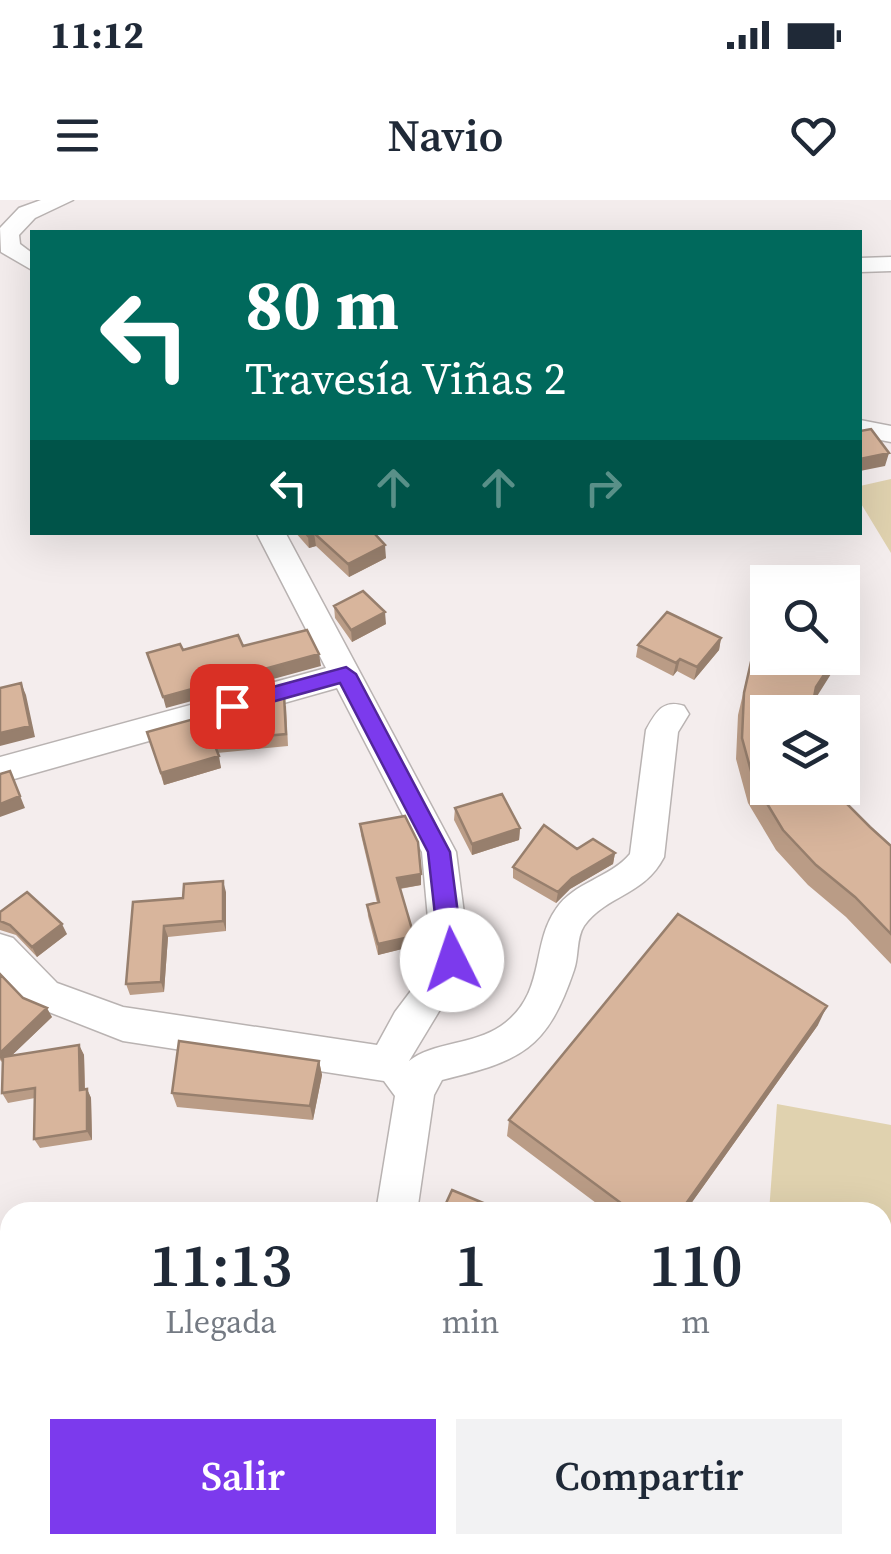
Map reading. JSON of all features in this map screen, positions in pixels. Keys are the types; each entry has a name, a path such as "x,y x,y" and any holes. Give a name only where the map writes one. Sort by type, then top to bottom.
{"street":[{"path":"30,262 8,247 7,234 28,213 62,200"},
{"path":"862,265 891,264"},
{"path":"862,428 891,434"},
{"path":"272,535 439,852 452,960 445,977 394,1042 402,1078 397,1202"},
{"path":"0,770 346,674"},
{"path":"0,949 44,994 123,1024 402,1078 430,1066 509,1045 531,1026 546,997 560,956 561,935 570,918 588,898 640,870 647,857 662,730 673,714"}],"shaded area":[{"path":"891,479 891,553 862,505 862,486"},
{"path":"777,1104 891,1125 891,1202 770,1202"}],"building":[{"path":"871,429 889,453 862,459 862,431"},
{"path":"316,535 376,535 385,545 348,564"},
{"path":"363,591 385,612 351,630 334,606"},
{"path":"667,612 721,638 697,667 680,659 676,663 638,645"},
{"path":"307,630 319,654 163,697 147,653 180,644 183,650 238,635 243,646"},
{"path":"750,666 750,675 824,675 814,695 750,695 750,767 742,738 744,693"},
{"path":"21,683 30,726 0,733 0,688"},
{"path":"284,694 286,734 213,741 219,756 161,773 147,732"},
{"path":"10,771 20,796 0,804 0,774"},
{"path":"502,794 520,828 472,844 455,808"},
{"path":"768,805 848,805 891,846 891,934 816,865 783,830"},
{"path":"405,816 418,842 421,874 397,878 414,936 378,944 367,905 379,902 360,824"},
{"path":"544,825 577,849 593,839 615,853 572,878 558,892 513,867"},
{"path":"223,881 223,921 164,926 161,982 126,984 133,902 183,898 184,884"},
{"path":"27,892 62,924 32,947 10,925 0,921 0,912"},
{"path":"678,914 827,1006 687,1202 620,1202 509,1120"},
{"path":"0,974 23,998 47,1008 0,1053"},
{"path":"179,1041 319,1061 310,1106 172,1093"},
{"path":"79,1045 80,1090 87,1089 87,1131 34,1139 35,1088 2,1093 3,1057"},
{"path":"452,1190 481,1202 447,1202"}],"route":[{"path":"232,706 346,674 439,852 452,960"}]}
